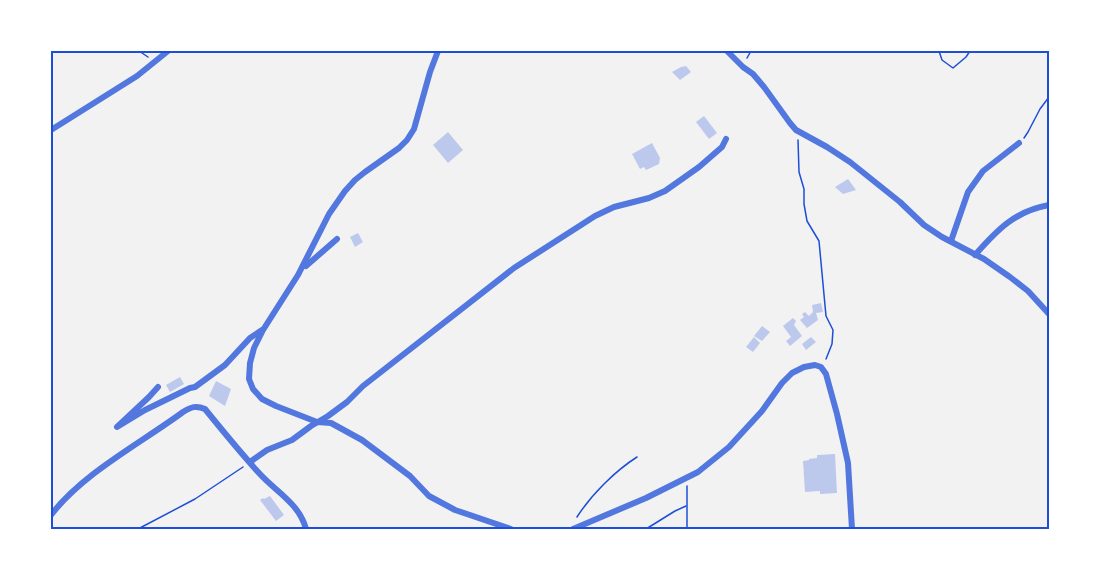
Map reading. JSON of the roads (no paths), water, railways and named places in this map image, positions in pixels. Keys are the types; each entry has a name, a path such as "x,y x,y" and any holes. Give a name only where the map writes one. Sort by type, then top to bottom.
{"street":[{"path":"51,130 137,76 168,51"},
{"path":"438,51 416,122 407,140 365,172 345,191 329,214 298,275 254,348 249,378 256,394 268,402 317,422 331,423 362,441 410,476 429,496 455,510 511,529"},
{"path":"727,51 753,74 796,130 850,162 900,202 924,225 1010,277 1028,291 1049,314"},
{"path":"250,462 267,450 292,440 347,402 363,386 514,268 595,216 614,207 649,198 665,191 699,167 722,147 726,139"},
{"path":"951,242 968,192 982,171 1019,143"},
{"path":"975,255 999,227 1034,208 1049,206"},
{"path":"298,275 316,255 337,239"},
{"path":"158,387 117,427 145,410 195,387 225,365 250,338 265,328"},
{"path":"574,525 646,498 698,472 729,447 792,373 815,365 826,374 837,414 848,463 852,529"},
{"path":"51,515 58,506 112,460 193,406 199,406 205,409 259,474 289,500 306,529"}]}
